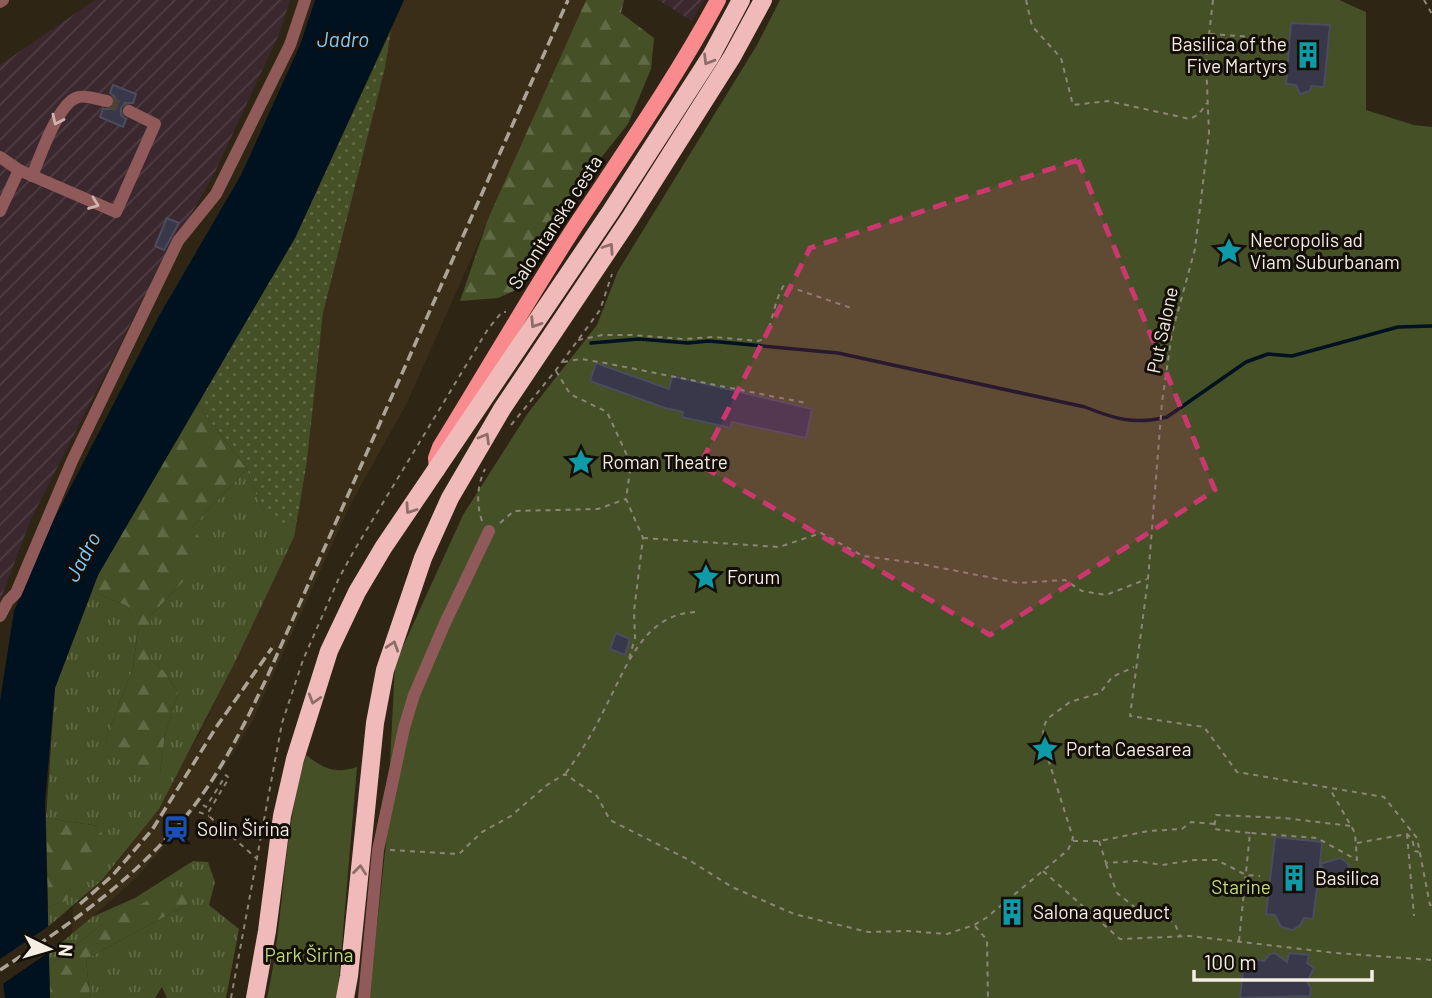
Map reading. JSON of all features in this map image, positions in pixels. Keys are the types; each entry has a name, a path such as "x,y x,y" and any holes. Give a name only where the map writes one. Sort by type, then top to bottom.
{"highway":[{"path":"247,995 267,931 282,816 295,758 329,651 364,581 618,200 711,56 741,0"},
{"path":"345,998 351,963 375,723 385,670 423,558 450,498 502,409 644,195 732,57 763,0"}],"main road":[{"name":"Salonitanska cesta","path":"437,470 436,458 440,447 524,307 632,143 718,0"}],"street":[{"path":"0,616 25,575 72,461 178,242 215,194 290,45 305,0"},
{"path":"32,176 62,109 70,100 81,96 107,101"},
{"path":"0,157 19,170 116,212 155,124 129,111"},
{"path":"0,211 19,170"},
{"path":"364,998 378,850 404,729 414,695 489,531"}],"path":[{"path":"1026,0 1032,26 1061,58 1073,105 1108,101 1190,119 1199,114 1207,102"},
{"name":"Put Salone","path":"1213,0 1206,61 1209,133 1195,249 1172,333 1162,402 1148,579 1130,716 1204,727 1237,772 1329,788"},
{"path":"1424,0 1432,14"},
{"path":"1209,34 1282,39"},
{"path":"510,426 600,310 612,272"},
{"path":"577,341 602,335 684,339 713,337 758,341 765,339 784,285 851,308"},
{"path":"562,362 581,359 806,402"},
{"path":"556,370 570,394 607,412 631,464 626,499 643,538 634,611 635,638 629,659"},
{"path":"485,469 479,481 477,505 481,520 489,531 514,511 598,509 626,499"},
{"path":"643,538 779,547 821,533 863,556 916,563 1018,583 1065,580 1082,591 1106,595 1148,579"},
{"path":"378,850 459,854 482,832 511,816 547,785 565,774 582,750 629,659 644,636 660,624 687,612 698,612"},
{"path":"565,774 597,796 610,820 689,860 732,887 794,914 868,932 947,934 986,918 1068,850 1073,838 1045,749 1043,729 1046,719 1070,702 1100,693 1112,677 1135,666"},
{"path":"203,805 206,807 226,775 229,778 209,811 210,817"},
{"path":"1329,788 1352,827 1355,833 1357,860 1317,838 1214,829 1216,815 1284,818 1352,827"},
{"path":"1329,788 1384,797 1417,838 1432,905"},
{"path":"199,812 210,817 256,858"},
{"path":"1072,841 1099,841 1148,831 1182,829 1191,822 1214,824"},
{"path":"1239,942 1250,833"},
{"path":"1407,834 1412,839 1415,851 1420,853"},
{"path":"1356,843 1407,834"},
{"path":"1407,834 1414,916"},
{"path":"1099,841 1116,893 1136,908 1157,911 1175,924 1180,936"},
{"path":"1106,863 1137,861 1162,865 1217,860 1246,875 1261,876"},
{"path":"1043,871 1120,939 1180,936 1336,953 1432,960"},
{"path":"974,925 987,940 988,998"},
{"path":"241,945 245,951"},
{"path":"232,996 247,995"}],"highlighted area":[{"path":"1078,160 1215,490 990,635 700,465 810,248"}],"shaded area":[{"path":"95,0 290,0 279,34 214,174 142,301 31,519 0,601 0,65"},
{"path":"404,0 586,0 407,403 351,503 252,722 186,822 136,878 72,935 73,907 102,880 128,849 198,737 294,537 307,461 323,313 385,68 391,30"},
{"path":"658,0 704,0 692,21"}],"green space":[{"path":"586,0 624,0 621,13 654,38 651,69 628,124 584,176 567,214 527,265 516,290 498,298 460,301 488,219"},
{"name":"Starine","path":"780,0 1339,0 1366,12 1366,110 1414,125 1432,127 1432,998 369,998 386,843 395,664 463,515 528,413 597,325 618,271 757,45"},
{"path":"391,30 385,68 323,313 307,461 297,521 275,524 260,505 247,469 197,404 295,238"},
{"path":"197,404 247,469 192,527 207,549 184,581 151,615 151,660 164,671 178,692 165,736 160,772 152,775 105,741 133,668 138,630 127,606 92,591 98,575"},
{"path":"247,469 260,505 275,523 297,521 294,537 235,662 159,809 102,880 48,927 48,907 66,901 99,826 46,818 55,688 92,591 127,606 138,629 133,668 105,741 160,772 165,736 178,692 164,671 151,660 151,615 184,581 192,527"},
{"name":"Park Širina","path":"306,755 330,769 357,767 338,990 336,998 267,998 292,815"},
{"path":"46,818 99,826 105,842 66,901 48,907"},
{"path":"193,861 208,862 215,882 209,905 239,929 226,998 167,998 162,987 155,998 90,998 86,959 190,903 101,925 49,966 49,953 92,917 135,898"},
{"path":"176,886 188,888 190,903 86,959 90,998 50,998 49,966 101,925"}],"water":[{"name":"Jadro","path":"315,0 404,0 295,238 98,575 55,688 45,801 50,998 5,998 0,957 0,701 14,611 51,525 159,316 241,175 300,45"}],"pier":[{"path":"52,924 52,950 0,986 0,959"}],"building":[{"name":"Basilica of the Five Martyrs","path":"1291,23 1330,25 1324,87 1311,86 1310,91 1300,94 1296,85 1286,84"},
{"path":"113,85 136,94 133,103 125,103 121,108 121,115 126,119 123,127 100,117 103,109 111,109 115,103 115,97 110,93"},
{"path":"167,218 179,223 164,250 155,246"},
{"path":"596,363 669,389 672,376 812,409 806,438 732,422 730,428 682,417 683,412 590,381"},
{"path":"616,633 630,639 625,655 610,649"},
{"name":"Basilica","path":"1275,837 1322,842 1320,864 1340,858 1349,866 1346,876 1340,879 1333,877 1320,865 1313,919 1304,918 1293,930 1281,927 1275,915 1266,914"},
{"path":"1275,953 1287,962 1289,953 1309,955 1307,963 1314,968 1307,982 1311,988 1310,996 1240,998 1244,958 1264,961 1270,954"}],"waterway":[{"path":"591,343 639,339 688,343 709,341 838,353 1085,407 1115,418 1134,421 1167,417 1246,362 1268,354 1292,356 1398,327 1432,326"}],"tunnel":[{"path":"107,101 129,111"}],"railway":[{"path":"0,970 70,923 135,870 189,813 227,756 268,675 568,0"},
{"path":"80,904 112,876 152,830 217,726 272,648"}],"place":[{"name":"Basilica of the Five Martyrs","path":"1308,55"},
{"name":"Necropolis ad Viam Suburbanam","path":"1229,251"},
{"name":"Roman Theatre","path":"581,462"},
{"name":"Forum","path":"706,577"},
{"name":"Porta Caesarea","path":"1045,749"},
{"name":"Solin Širina","path":"176,829"},
{"name":"Basilica","path":"1294,878"},
{"name":"Salona aqueduct","path":"1012,912"}]}
